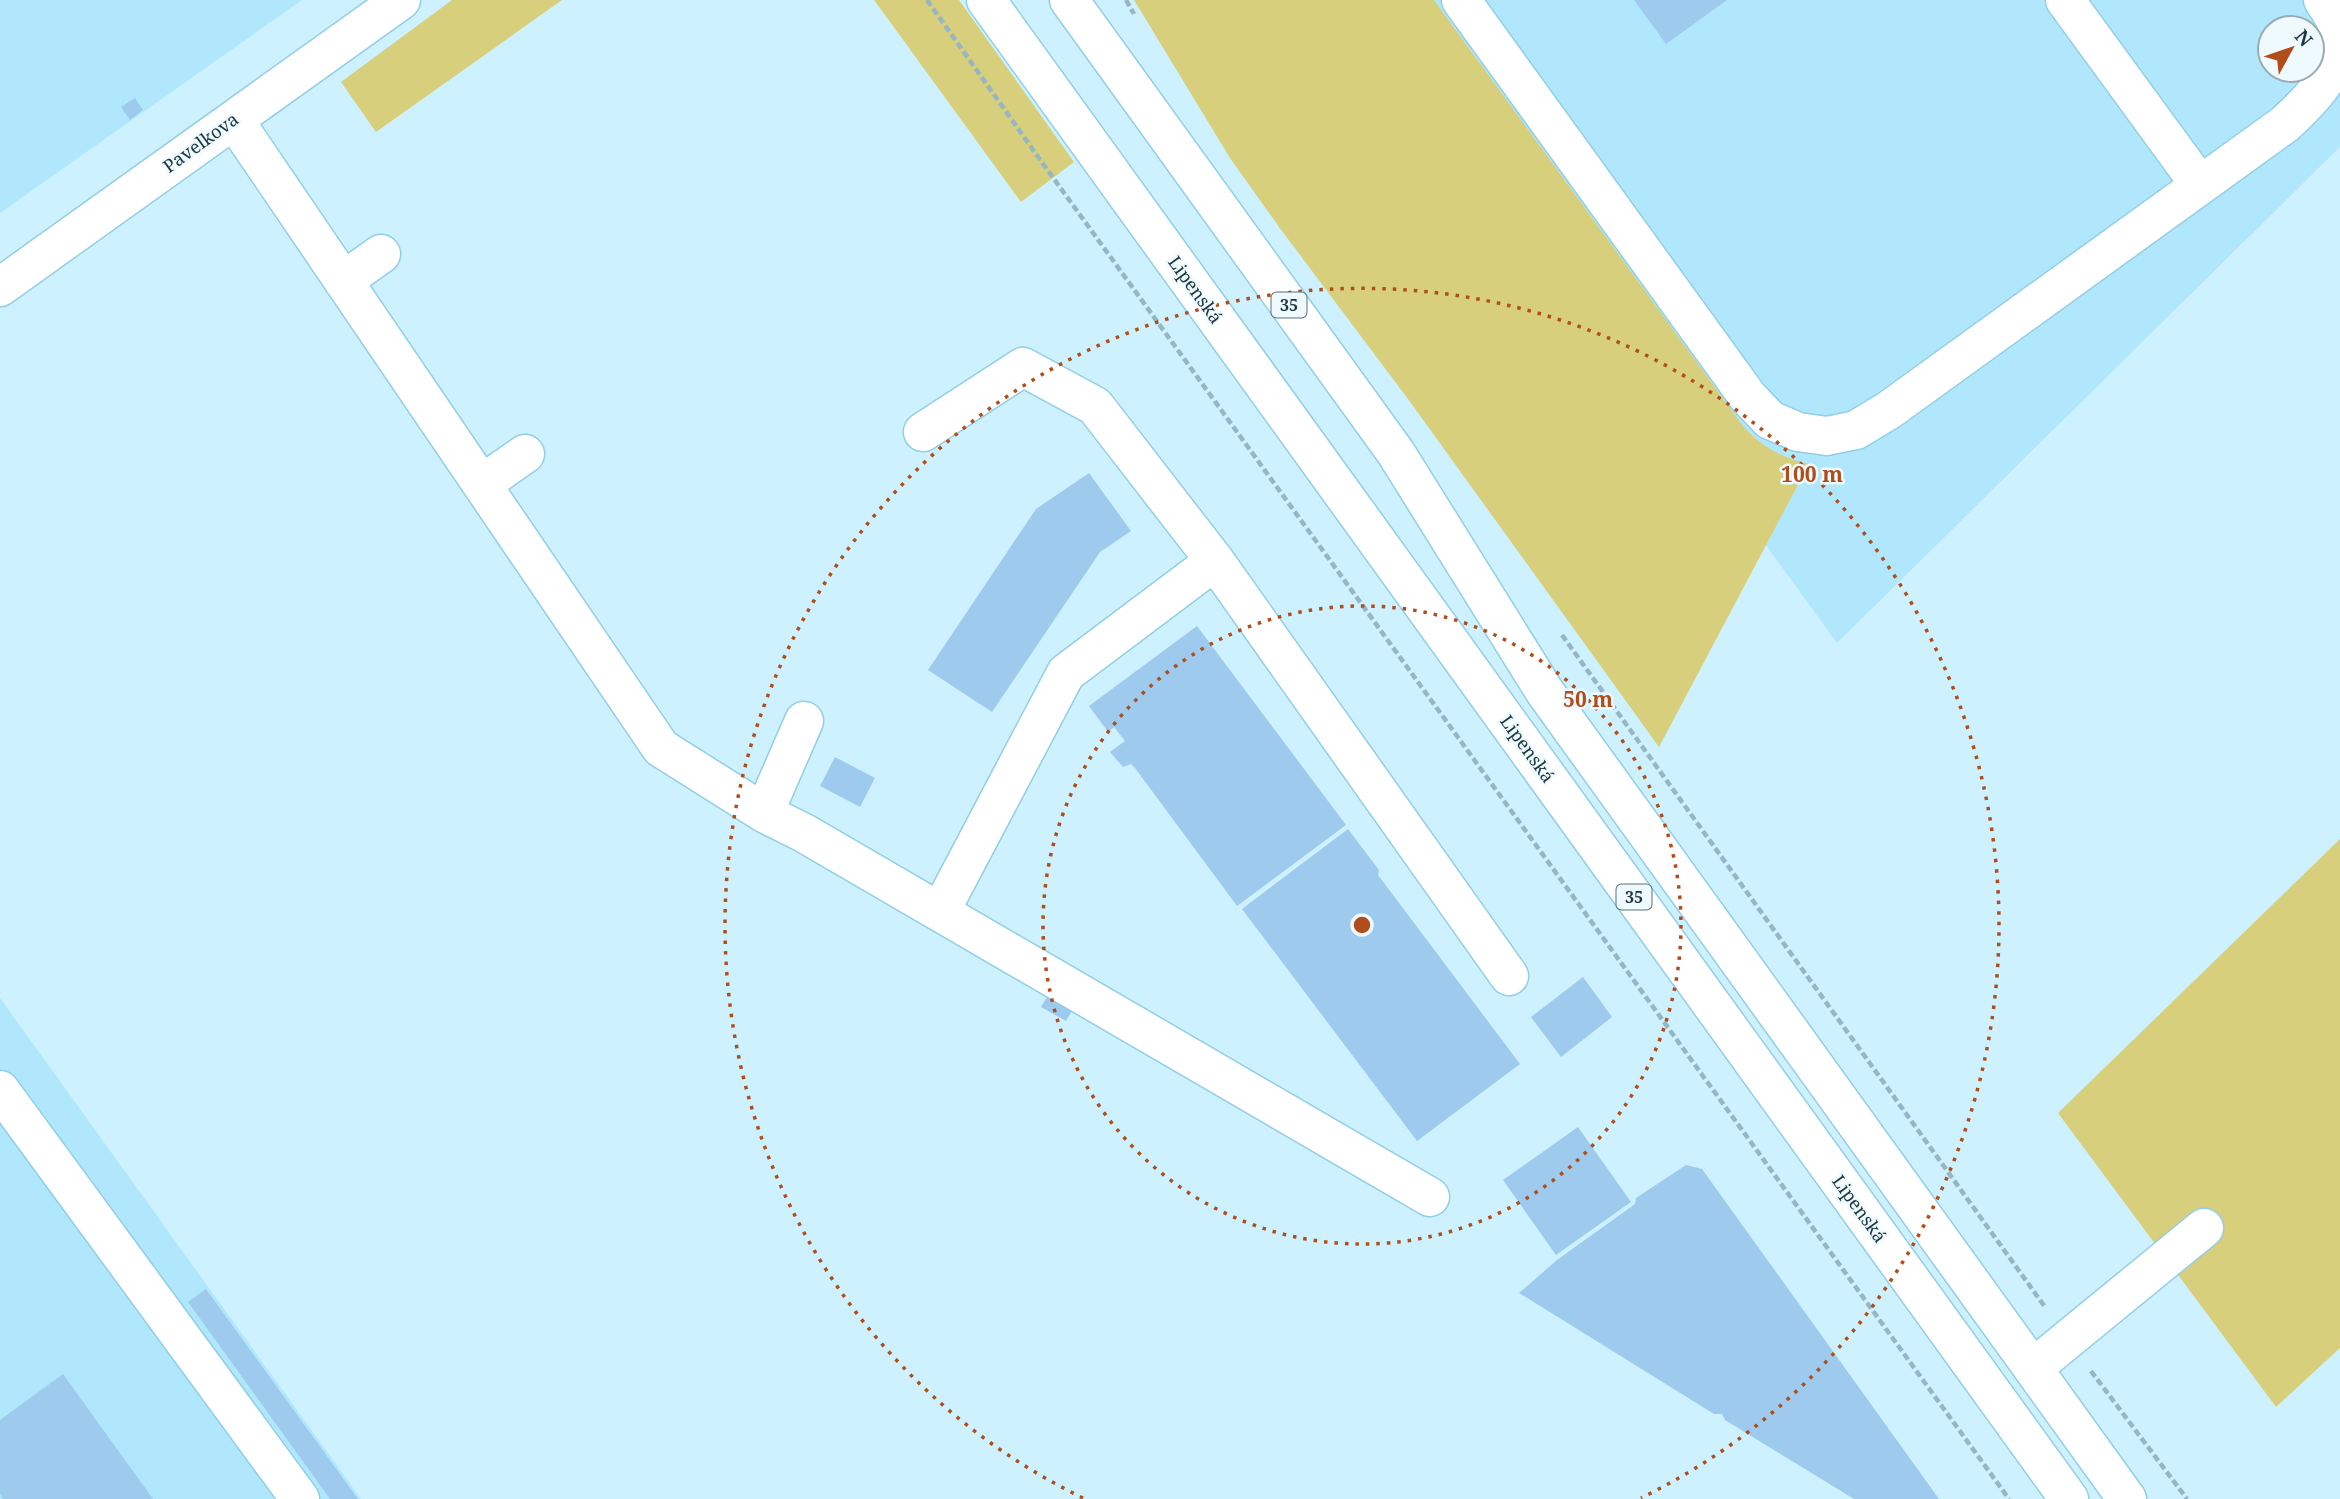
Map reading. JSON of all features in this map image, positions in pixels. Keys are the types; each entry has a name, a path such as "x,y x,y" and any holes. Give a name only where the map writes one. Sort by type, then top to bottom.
{"main road":[{"name":"Pavelkova","path":"0,287 401,0"},
{"name":"Lipenská","path":"986,0 2069,1499"},
{"name":"35","path":"1069,0 1395,453 1545,692 2127,1499"},
{"path":"1461,0 1727,371 1770,420 1798,432 1827,436 1856,430 1889,410 2285,124 2313,98 2330,77 2338,57 2340,35 2323,0"},
{"path":"2065,0 2200,185"},
{"path":"234,120 661,748 764,813 940,912 1430,1197"},
{"path":"343,281 381,254"},
{"path":"923,432 1023,366 1095,406 1215,561 1509,976"},
{"path":"482,484 525,454"},
{"path":"940,912 1066,673 1215,561"},
{"path":"764,813 804,721"},
{"path":"0,1090 300,1499"},
{"path":"2032,1368 2204,1228"}],"path":[{"path":"927,0 2009,1499"},
{"path":"1555,625 2068,1340 2187,1499"}],"shaded area":[{"path":"0,0 302,0 0,213"},
{"path":"452,0 562,0 376,132 341,82"},
{"path":"874,0 959,0 1074,162 1021,202"},
{"path":"1134,0 1434,0 1743,426 1757,440 1773,450 1809,464 1659,747 1230,158"},
{"path":"1370,0 2340,0 2340,147 1837,643"},
{"path":"2340,839 2340,1348 2276,1407 2058,1113"},
{"path":"0,998 361,1499 0,1499"}],"building":[{"path":"1634,0 1727,0 1666,44"},
{"path":"135,98 143,110 130,120 121,107"},
{"path":"1089,473 1131,531 1100,552 992,712 928,670 1036,509"},
{"path":"1197,626 1346,825 1237,906 1135,768 1131,764 1123,767 1110,752 1125,741 1114,727 1108,732 1089,706"},
{"path":"835,757 875,778 860,807 820,786"},
{"path":"1348,829 1379,870 1378,875 1520,1064 1417,1141 1242,909"},
{"path":"1583,977 1612,1017 1561,1057 1531,1017"},
{"path":"1055,983 1080,997 1066,1021 1041,1007"},
{"path":"1578,1127 1631,1202 1556,1255 1503,1180"},
{"path":"1686,1165 1702,1169 1939,1499 1854,1499 1725,1420 1722,1414 1714,1414 1519,1293 1557,1260 1635,1204 1636,1198"},
{"path":"206,1289 358,1499 330,1499 188,1302"},
{"path":"63,1374 153,1499 3,1499 0,1494 0,1420"}]}
